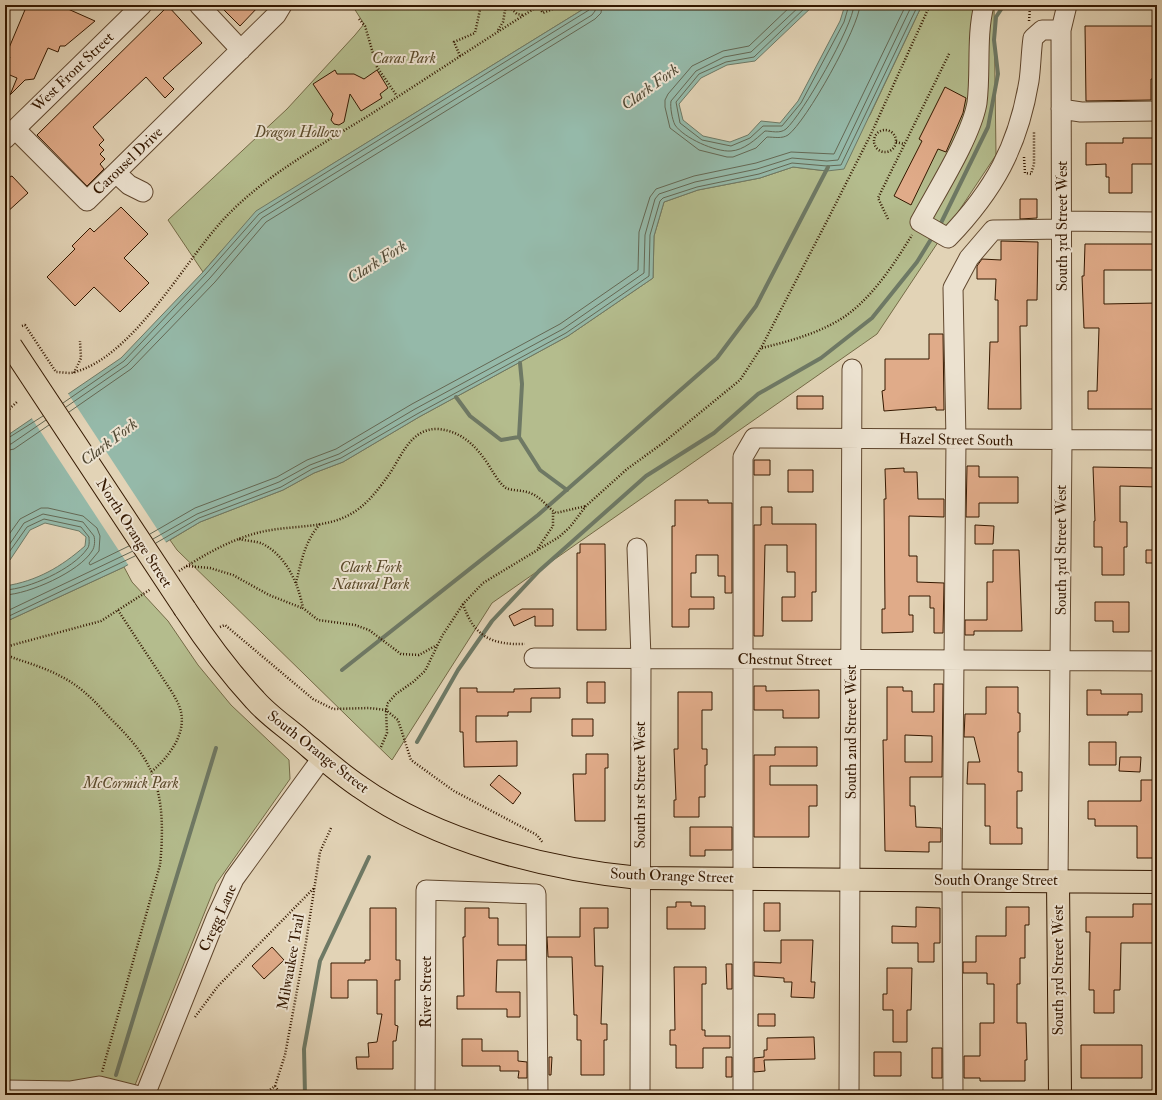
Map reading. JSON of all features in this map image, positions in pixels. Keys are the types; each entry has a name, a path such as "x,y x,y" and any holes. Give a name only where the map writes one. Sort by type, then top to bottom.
{"main road":[{"name":"North Orange Street","path":"13,336 185,609"},
{"name":"South Orange Street","path":"185,609 212,651 256,702 322,758 361,788 414,818 445,832 536,862 582,871 639,878 1157,882"},
{"name":"South 3rd Street West","path":"1058,881 1060,1095"}],"street":[{"name":"West Front Street","path":"10,134 142,5"},
{"path":"199,5 241,50"},
{"name":"Carousel Drive","path":"10,134 87,201 276,15 282,5"},
{"path":"935,231 976,104 980,19 984,5"},
{"name":"South 3rd Street West","path":"1058,881 1062,441 1061,30 1067,5"},
{"path":"935,231 972,213 992,185 1008,155 1020,123 1029,79 1033,38 1042,30 1061,30"},
{"path":"1061,109 1081,112 1157,111"},
{"path":"116,173 129,185 143,192"},
{"path":"953,1095 953,661 956,440 954,288 969,258 993,230 1062,225 1157,222"},
{"name":"South 2nd Street West","path":"849,1095 853,439 852,369"},
{"name":"Hazel Street South","path":"744,659 743,457 754,438 1062,441 1157,440"},
{"name":"South 1st Street West","path":"637,548 641,658 639,878 640,1095"},
{"name":"Chestnut Street","path":"533,651 641,658 852,661 1157,661"},
{"path":"743,1095 742,879 744,659"},
{"name":"Cregg Lane","path":"145,1095 216,918 234,879 322,758"},
{"name":"River Street","path":"425,1095 426,890 536,894 538,1095"},
{"path":"5,1090 70,1091 99,1086 135,1095"}],"path":[{"path":"460,56 454,42 475,33 481,5"},
{"path":"496,32 503,22 506,5 517,14 523,16"},
{"path":"13,336 25,325 56,372 74,373 98,362 126,339 168,292 223,220 250,195 292,163 496,32 539,6 543,13 562,5"},
{"path":"381,747 386,733 386,710 388,703 396,694 425,671 437,646 463,604 483,583 559,537 570,527 586,506 627,469 663,443 740,380 761,348 871,134 930,5"},
{"path":"1009,5 1030,8"},
{"path":"1029,26 1030,8 1033,5"},
{"path":"360,18 365,26 377,67 397,96"},
{"path":"888,219 878,198 950,52"},
{"path":"1015,136 1020,142 1024,154 1025,173 1031,174 1034,164 1033,144 1035,128"},
{"path":"882,130 889,131 895,135 896,142 893,149 883,152 875,145 875,137 882,130"},
{"path":"871,134 875,137"},
{"path":"896,142 904,144"},
{"path":"761,348 812,333 844,317 866,297 893,266 935,231"},
{"path":"74,373 80,358 80,341"},
{"path":"5,413 18,401"},
{"path":"174,574 203,555 238,539 261,532 320,524 349,515 370,499 415,436 430,430 446,431 466,439 484,457 495,476 506,488 523,491 539,497 553,511 561,513 586,506"},
{"path":"538,549 552,526 553,511"},
{"path":"295,584 303,554 312,533 320,524"},
{"path":"238,539 263,544 284,562 299,590 303,608"},
{"path":"186,566 210,568 233,575 269,595 303,608 318,620 355,625 369,630 401,654 409,656 419,655 437,646"},
{"path":"5,647 101,621 156,585"},
{"path":"463,604 471,623 480,633 505,645 533,651"},
{"path":"118,610 172,694 181,712 180,730 175,745 164,762 151,772"},
{"path":"220,627 225,625 313,699 333,709 369,708 386,710 398,720 411,760 454,791 537,835 543,843"},
{"path":"5,656 24,661 61,676 73,683 95,702 135,746 151,772 157,790 163,836 160,865 101,1076"},
{"name":"Milwaukee Trail","path":"275,1086 285,1056 320,852 331,828"},
{"path":"195,1017 218,986 315,888"},
{"path":"263,1095 275,1086 281,1095"}],"green space":[{"name":"Caras Park","path":"352,5 590,5 326,168 222,250 203,272 168,220 287,109 355,35 364,24"},
{"name":"Clark Fork Natural Park","path":"922,5 994,5 996,155 877,334 492,603 392,760 177,550 170,540 200,522 283,490 314,473 343,462 419,417 568,336 653,278 654,236 664,202 698,190 760,178 793,167 827,171 870,115"},
{"name":"McCormick Park","path":"124,567 132,582 168,621 198,665 231,705 289,760 290,779 216,884 131,1095 5,1095 5,622"}],"water":[{"name":"Clark Fork","path":"590,5 814,5 755,61 727,65 701,78 679,104 683,120 703,136 730,142 748,135 761,121 780,123 798,101 840,21 845,5 922,5 844,169 827,171 793,167 760,178 698,190 664,202 654,236 653,278 568,336 419,417 343,462 314,473 283,490 200,522 124,567 5,622 5,586 28,581 58,567 85,546 86,537 79,531 45,523 30,530 10,560 5,563 5,437 121,358 203,272 256,211"}],"pier":[{"path":"67,392 167,544 129,566 31,417"}],"building":[{"path":"27,5 70,5 68,9 95,21 65,46 60,46 58,52 48,48 34,79 25,80 10,95 17,78 5,73 5,68 10,57 6,55"},
{"path":"219,5 260,5 240,26"},
{"path":"168,6 202,43 163,78 174,89 165,98 146,77 93,127 104,140 99,145 104,150 100,154 105,159 100,164 104,169 87,186 37,135"},
{"path":"1085,26 1157,26 1157,79 1151,79 1151,100 1086,101"},
{"path":"335,70 337,74 354,74 364,79 377,70 388,88 380,94 382,98 361,111 350,94 344,122 339,125 334,124 331,120 333,114 313,84"},
{"path":"945,87 966,98 963,113 946,152 938,149 911,205 894,196 922,141 919,139"},
{"path":"1123,138 1157,138 1157,164 1132,164 1132,193 1109,193 1109,177 1106,177 1106,164 1086,165 1086,143 1123,143"},
{"path":"12,176 28,193 5,214 5,179"},
{"path":"1020,199 1037,199 1037,218 1020,219"},
{"path":"121,207 148,234 124,258 149,283 120,312 94,287 75,306 47,277 75,249 72,246 90,228 94,232"},
{"path":"1001,241 1038,242 1037,300 1027,300 1027,326 1020,326 1021,409 988,409 990,342 998,342 998,300 995,300 996,279 977,279 977,266 982,259 1001,260"},
{"path":"1085,244 1157,244 1157,270 1104,270 1104,304 1157,303 1157,409 1088,409 1088,391 1097,391 1099,328 1084,328 1082,276 1084,276"},
{"path":"929,334 943,334 944,410 936,410 936,407 884,411 882,391 885,390 885,359 929,359"},
{"path":"797,396 823,396 823,409 797,409"},
{"path":"754,460 770,460 770,475 754,475"},
{"path":"967,466 979,466 979,477 1018,477 1018,503 979,503 979,517 966,517"},
{"path":"1093,467 1156,468 1156,487 1120,486 1120,522 1127,522 1127,547 1124,547 1124,575 1102,575 1102,547 1094,547 1095,521"},
{"path":"904,468 904,472 917,472 918,499 944,499 944,517 909,516 909,556 917,556 917,582 944,583 943,633 934,633 934,608 930,608 930,596 909,596 909,615 913,615 913,632 882,633 882,609 885,609 885,469"},
{"path":"788,470 813,470 813,492 788,492"},
{"path":"675,500 708,500 708,503 732,503 732,593 725,593 725,576 718,576 718,555 696,555 696,573 691,573 691,597 714,597 714,609 689,609 689,627 672,627 672,526 675,526"},
{"path":"761,507 772,507 772,524 816,524 816,592 812,592 812,621 782,621 782,597 795,597 795,572 787,572 787,545 765,545 763,636 754,636 754,525 761,525"},
{"path":"975,525 994,526 993,544 975,544"},
{"path":"580,544 605,544 606,630 577,630 577,553 580,553"},
{"path":"993,550 1019,550 1022,631 974,631 974,635 965,635 965,620 987,620 987,582 993,582"},
{"path":"1146,550 1157,550 1157,563 1146,563"},
{"path":"1095,602 1129,602 1129,632 1113,632 1113,621 1095,621"},
{"path":"522,609 553,609 553,626 535,626 535,616 514,626 509,616"},
{"path":"587,682 605,682 605,703 587,703"},
{"path":"934,684 943,684 942,777 910,777 910,806 915,806 916,827 941,828 941,842 929,842 929,852 885,851 883,740 887,740 887,687 903,687 903,691 912,691 912,712 934,712","holes":["905,735 932,736 932,762 905,762"]},
{"path":"754,686 766,686 766,691 819,690 819,718 783,718 783,710 754,710"},
{"path":"986,687 1018,687 1020,732 1018,732 1018,772 1022,772 1022,791 1017,791 1017,828 1022,828 1022,844 990,844 990,826 985,826 985,784 967,784 968,762 980,762 974,737 964,737 965,714 986,714"},
{"path":"460,688 477,688 477,692 514,692 514,689 560,688 560,698 531,698 531,712 508,712 508,716 476,716 476,742 517,741 517,766 464,767 463,732 460,732"},
{"path":"1087,690 1101,690 1101,694 1142,694 1142,712 1128,712 1128,715 1087,715"},
{"path":"678,692 712,692 712,710 702,710 702,749 707,749 707,765 705,765 705,797 699,797 699,817 674,817 674,800 676,800 674,749 678,749"},
{"path":"572,719 593,719 593,736 572,736"},
{"path":"1089,742 1116,742 1116,765 1089,765"},
{"path":"775,747 817,747 817,766 770,766 770,785 817,785 817,806 809,806 809,837 754,837 754,755 775,755"},
{"path":"586,754 608,754 608,768 605,768 605,821 575,821 573,774 586,774"},
{"path":"1120,757 1141,757 1140,772 1119,771"},
{"path":"499,775 521,793 513,804 490,785"},
{"path":"1141,780 1157,780 1155,829 1157,829 1157,858 1137,858 1137,826 1095,826 1095,819 1088,819 1088,801 1141,801"},
{"path":"690,827 732,827 732,850 705,850 705,856 690,856"},
{"path":"676,902 691,902 691,906 705,906 705,929 667,929 667,907 676,907"},
{"path":"764,903 780,903 780,931 764,931"},
{"path":"1133,904 1157,904 1157,943 1121,943 1120,990 1114,990 1114,1013 1094,1013 1094,990 1089,990 1090,932 1086,932 1086,917 1133,917"},
{"path":"916,907 940,908 940,943 934,943 934,962 918,962 918,943 892,943 892,926 916,927"},
{"path":"1006,907 1029,907 1029,925 1025,925 1025,958 1020,958 1020,984 1017,984 1017,1023 1026,1023 1027,1060 1025,1060 1025,1081 980,1081 980,1078 964,1078 964,1056 980,1056 980,1023 994,1023 994,984 987,984 987,973 963,973 963,962 976,962 976,936 1006,936"},
{"path":"370,908 396,908 396,960 400,960 400,980 395,980 395,1025 398,1026 396,1041 393,1041 393,1069 357,1069 356,1057 369,1057 368,1043 377,1042 382,1014 377,1014 377,980 348,980 348,998 331,998 331,963 365,963 365,960 370,960"},
{"path":"465,908 489,908 489,918 498,918 498,945 526,945 526,960 497,960 496,992 520,992 520,1017 507,1017 507,1009 457,1009 457,996 464,996 463,937 465,937"},
{"path":"580,908 608,908 608,928 594,928 595,966 603,966 601,1024 607,1024 607,1040 604,1040 604,1075 581,1075 581,1040 577,1040 577,1015 574,1015 572,957 548,957 547,937 580,937"},
{"path":"781,940 813,940 811,982 815,982 814,998 791,997 792,982 784,982 784,978 754,976 754,962 781,963"},
{"path":"272,947 284,960 264,979 252,966"},
{"path":"726,964 732,964 732,989 727,989"},
{"path":"674,967 706,967 706,984 702,984 702,1030 705,1030 705,1036 730,1036 730,1048 703,1048 703,1068 676,1068 676,1045 670,1045 670,1030 675,1030"},
{"path":"887,968 912,968 911,1010 907,1010 907,1042 893,1042 893,1010 883,1010 883,994 887,994"},
{"path":"758,1014 775,1014 775,1026 758,1026"},
{"path":"814,1037 815,1059 764,1060 765,1071 754,1072 754,1058 764,1057 764,1050 767,1050 767,1038"},
{"path":"462,1039 482,1039 482,1051 518,1051 518,1061 527,1062 527,1078 518,1078 519,1071 500,1071 500,1066 462,1066"},
{"path":"1081,1045 1142,1045 1142,1078 1081,1078"},
{"path":"932,1048 942,1048 942,1078 932,1078"},
{"path":"874,1052 901,1052 901,1076 874,1076"},
{"path":"549,1057 552,1057 551,1075 549,1075"},
{"path":"726,1057 732,1057 732,1077 726,1077"}],"waterway":[{"path":"939,227 988,127 998,74 994,40 996,17 1004,5"},
{"path":"342,670 538,515 717,358 756,306 828,167"},
{"path":"417,742 458,670 492,621 539,571 646,476 714,433 758,394 821,358 872,318 917,262 933,236"},
{"path":"520,363 522,384 519,437 540,470 567,490"},
{"path":"456,397 470,416 501,440 519,437"},
{"path":"116,1075 216,748"},
{"path":"305,1095 304,1049 320,961 369,857"}],"park label":[{"name":"Dragon Hollow","path":"298,132"}]}
